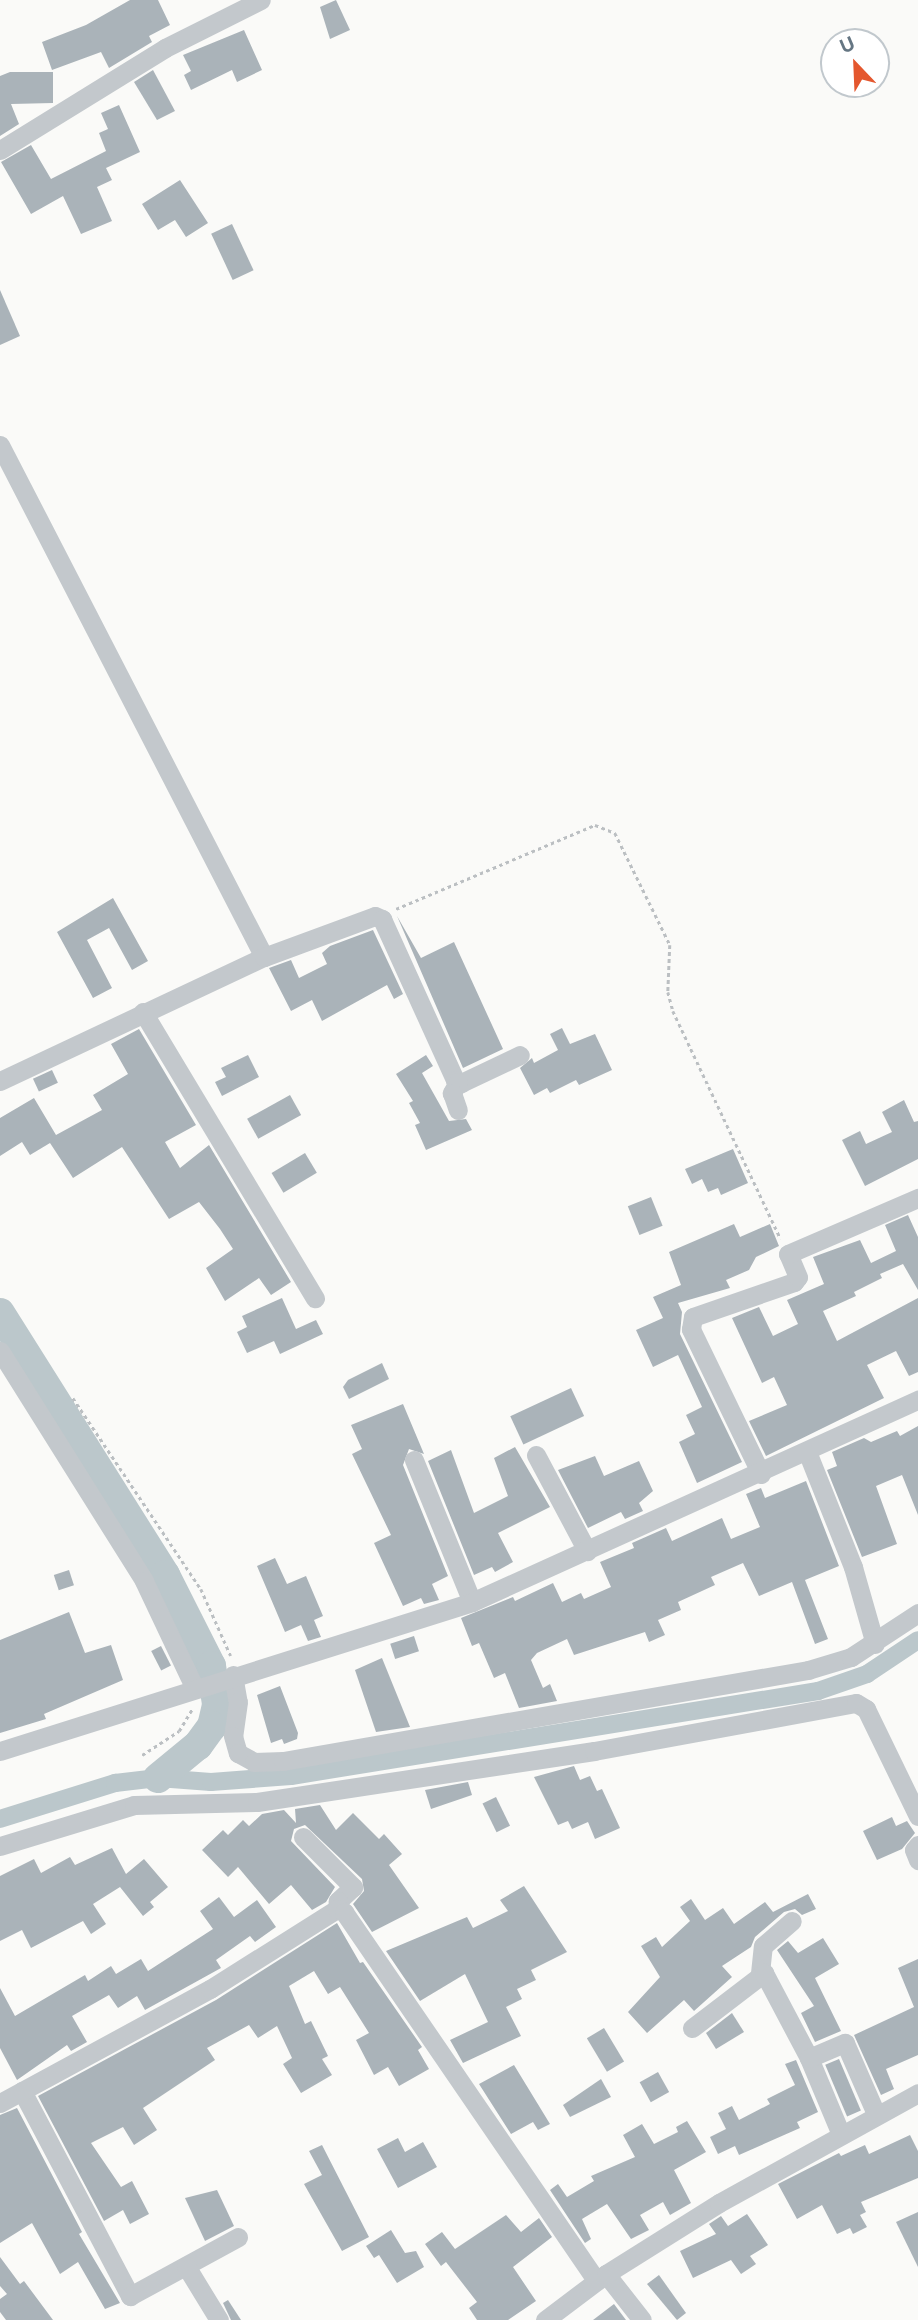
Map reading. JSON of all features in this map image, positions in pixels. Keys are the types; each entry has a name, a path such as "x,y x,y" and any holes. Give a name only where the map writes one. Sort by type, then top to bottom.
{"street":[{"path":"0,150 165,48 261,0"},
{"path":"0,445 264,957"},
{"path":"0,1081 264,957 379,917 458,1082"},
{"path":"143,1012 315,1298"},
{"path":"458,1110 452,1093 458,1082 520,1055"},
{"path":"761,1474 690,1322 699,1312 794,1282 797,1277 788,1254 918,1198"},
{"path":"0,1351 144,1581 174,1637 238,1712 233,1736 238,1753 254,1762 283,1761 835,1664 875,1644 918,1613"},
{"path":"0,1751 213,1681 472,1602 808,1454 918,1401"},
{"path":"808,1454 853,1567 875,1644"},
{"path":"536,1455 587,1551"},
{"path":"414,1460 472,1602"},
{"path":"0,1846 134,1805 257,1802 594,1751 856,1703 866,1709 918,1816"},
{"path":"303,1837 353,1887 338,1901 337,1909"},
{"path":"918,1845 914,1850 918,1860"},
{"path":"0,2103 210,1989 337,1909"},
{"path":"337,1909 344,1912 601,2278 642,2320"},
{"path":"692,2028 760,1973 763,1947 792,1921"},
{"path":"760,1973 768,1976 809,2058 840,2132"},
{"path":"809,2058 845,2043 876,2114"},
{"path":"22,2091 130,2296 238,2237"},
{"path":"545,2320 601,2278 840,2132 918,2093"},
{"path":"186,2266 219,2320"}],"path":[{"path":"379,917 595,825 615,833 670,945 668,992 673,1011 788,1254"},
{"path":"73,1398 201,1589 225,1635 213,1681 194,1704 179,1731 142,1755"}],"building":[{"path":"130,0 158,0 170,25 149,36 152,42 109,68 101,52 52,70 42,42 86,25"},
{"path":"336,0 350,30 330,39 320,7"},
{"path":"244,30 262,70 237,82 232,70 191,90 184,75 191,71 183,55"},
{"path":"153,70 175,111 157,120 134,82"},
{"path":"10,72 53,72 53,103 11,104 19,124 0,136 0,76"},
{"path":"119,105 140,152 106,168 112,180 97,187 112,221 81,234 63,196 31,214 1,162 31,145 51,179 106,151 99,133 108,129 101,113"},
{"path":"180,180 208,223 186,237 175,220 158,230 142,204"},
{"path":"232,224 254,270 233,280 211,234"},
{"path":"0,290 20,336 0,345"},
{"path":"113,898 148,961 132,970 109,928 87,940 112,988 93,998 57,932"},
{"path":"397,916 421,958 454,942 503,1049 463,1068"},
{"path":"373,930 403,994 394,999 387,985 322,1021 312,1000 291,1011 269,968 291,960 299,978 327,964 322,953 330,946"},
{"path":"562,1028 570,1044 595,1034 612,1070 579,1085 576,1080 550,1093 547,1088 534,1095 520,1068 532,1058 534,1063 558,1050 550,1034"},
{"path":"139,1029 196,1125 165,1142 180,1168 209,1145 291,1282 271,1295 259,1278 225,1301 206,1268 233,1249 220,1229 199,1202 169,1219 122,1147 73,1178 50,1143 30,1155 22,1142 0,1156 0,1118 34,1098 56,1135 102,1110 93,1095 128,1074 111,1044"},
{"path":"248,1055 259,1077 222,1096 215,1082 226,1077 221,1068"},
{"path":"426,1055 433,1066 422,1073 449,1121 466,1119 472,1130 426,1150 415,1125 420,1123 409,1103 413,1101 396,1074"},
{"path":"52,1070 58,1083 39,1092 33,1079"},
{"path":"290,1095 301,1115 258,1139 247,1119"},
{"path":"904,1100 914,1122 918,1121 918,1159 865,1186 842,1140 860,1131 866,1144 892,1132 882,1112"},
{"path":"733,1149 748,1183 721,1195 718,1188 708,1192 702,1179 692,1184 685,1169"},
{"path":"305,1153 317,1173 283,1193 272,1173"},
{"path":"651,1197 663,1226 639,1235 628,1206"},
{"path":"908,1215 918,1237 918,1290 903,1264 880,1274 882,1278 854,1292 856,1296 823,1311 837,1341 918,1298 918,1372 909,1376 896,1351 867,1365 884,1398 766,1456 749,1421 787,1405 774,1377 762,1383 732,1318 759,1307 773,1336 798,1324 787,1300 824,1284 813,1257 860,1240 871,1263 896,1251 885,1225"},
{"path":"734,1224 740,1237 770,1224 779,1246 756,1257 749,1270 726,1280 730,1288 678,1303 682,1312 680,1334 742,1462 697,1483 679,1442 695,1434 686,1415 702,1407 678,1355 653,1367 636,1330 663,1318 653,1297 681,1285 669,1252"},
{"path":"282,1298 296,1329 316,1320 323,1334 280,1354 274,1341 247,1353 237,1332 247,1327 242,1316"},
{"path":"382,1363 389,1379 349,1399 343,1387 348,1380"},
{"path":"571,1388 584,1416 523,1444 510,1416"},
{"path":"403,1404 424,1454 409,1449 403,1465 448,1576 432,1584 439,1600 424,1604 421,1598 403,1606 374,1543 391,1535 352,1454 362,1449 351,1425"},
{"path":"918,1426 918,1515 902,1475 876,1486 897,1544 862,1557 827,1470 837,1466 832,1452 864,1438 871,1442 897,1431 900,1436"},
{"path":"515,1447 550,1507 498,1533 513,1562 495,1572 492,1567 474,1575 428,1461 451,1450 474,1513 508,1496 494,1458"},
{"path":"595,1456 604,1476 639,1461 653,1491 639,1503 643,1511 625,1519 621,1512 588,1528 558,1470"},
{"path":"806,1481 839,1566 805,1580 828,1639 815,1644 792,1582 759,1596 743,1563 711,1577 715,1585 678,1602 681,1610 658,1620 665,1635 649,1642 645,1632 574,1655 567,1639 537,1653 531,1660 543,1688 550,1684 557,1701 519,1708 505,1673 494,1678 479,1643 472,1646 461,1618 513,1597 515,1601 553,1583 562,1602 581,1593 584,1599 611,1587 600,1562 634,1548 632,1543 666,1528 672,1541 722,1518 731,1539 760,1527 746,1494 761,1488 765,1498"},
{"path":"275,1558 287,1584 306,1576 323,1616 314,1620 321,1637 308,1641 301,1625 285,1632 257,1566"},
{"path":"69,1570 74,1585 59,1590 54,1575"},
{"path":"69,1612 85,1653 111,1645 123,1680 44,1714 46,1719 0,1733 0,1640"},
{"path":"414,1636 419,1651 395,1659 390,1644"},
{"path":"161,1646 171,1666 161,1671 151,1651"},
{"path":"382,1658 410,1727 376,1732 355,1670"},
{"path":"280,1686 298,1733 297,1739 284,1744 282,1739 271,1743 257,1695"},
{"path":"574,1766 580,1780 590,1776 597,1791 602,1789 620,1828 595,1839 588,1822 572,1829 568,1821 558,1825 534,1777"},
{"path":"468,1782 472,1795 431,1809 425,1790"},
{"path":"496,1797 510,1826 497,1832 483,1804"},
{"path":"320,1805 336,1830 353,1813 379,1839 384,1834 402,1854 389,1865 419,1908 372,1932 353,1904 364,1891 362,1879 305,1825 294,1829 291,1841 335,1887 326,1902 312,1910 291,1885 269,1904 238,1867 228,1877 202,1850 223,1830 228,1835 243,1820 249,1826 262,1814 284,1810 296,1823 295,1809"},
{"path":"892,1817 896,1826 907,1821 915,1833 902,1849 877,1860 863,1831"},
{"path":"112,1848 126,1874 144,1859 168,1887 150,1902 154,1907 143,1916 120,1887 93,1904 106,1924 91,1934 83,1921 31,1948 22,1930 0,1941 0,1876 34,1859 41,1873 70,1857 75,1865"},
{"path":"524,1886 567,1952 531,1970 536,1980 517,1989 522,1999 506,2007 521,2036 463,2063 450,2040 488,2022 465,1974 420,2001 386,1951 467,1917 473,1928 508,1911 500,1900"},
{"path":"808,1894 816,1909 802,1915 795,1909 784,1912 755,1937 751,1947 722,1966 732,1977 694,2011 684,2000 647,2033 628,2012 660,1977 641,1946 656,1937 662,1947 690,1921 680,1907 691,1899 705,1920 723,1908 734,1924 765,1902 773,1912"},
{"path":"219,1897 234,1917 257,1900 276,1927 255,1942 250,1936 216,1960 221,1968 145,2010 137,1996 118,2008 109,1995 72,2016 87,2042 71,2051 67,2045 17,2080 0,2048 0,1988 15,2016 85,1975 88,1981 111,1966 116,1974 141,1959 148,1971 213,1929 200,1911"},
{"path":"337,1923 360,1963 363,1962 422,2047 418,2050 429,2069 399,2086 388,2067 374,2075 356,2040 369,2033 340,1987 328,1994 314,1971 289,1986 305,2024 311,2021 328,2056 322,2059 332,2075 301,2093 283,2064 292,2058 277,2026 258,2038 249,2025 207,2048 215,2060 143,2108 157,2130 134,2145 123,2127 91,2143 121,2187 132,2181 149,2214 130,2224 123,2210 104,2221 38,2096 216,2000"},
{"path":"823,1938 839,1964 815,1978 841,2031 815,2042 801,2013 814,2006 777,1950 788,1941 798,1953"},
{"path":"918,1959 918,2055 886,2069 894,2089 881,2095 854,2035 914,2007 898,1968"},
{"path":"732,2013 744,2032 716,2049 706,2033"},
{"path":"604,2028 624,2061 607,2072 587,2038"},
{"path":"839,2059 861,2111 847,2116 825,2065"},
{"path":"796,2060 818,2112 797,2122 800,2128 739,2155 735,2146 718,2154 710,2137 726,2129 718,2113 732,2106 739,2120 770,2104 767,2099 795,2085 785,2064"},
{"path":"514,2065 550,2124 538,2130 533,2122 511,2134 479,2084"},
{"path":"658,2072 669,2092 651,2102 640,2082"},
{"path":"601,2079 611,2097 570,2117 563,2105"},
{"path":"17,2108 82,2232 79,2234 120,2303 105,2309 78,2262 60,2274 32,2223 0,2243 0,2115"},
{"path":"687,2121 706,2152 674,2170 691,2203 670,2215 663,2202 640,2215 649,2230 631,2239 607,2204 582,2219 591,2239 585,2243 550,2190 558,2184 567,2197 594,2181 591,2176 635,2157 623,2135 642,2124 654,2144 678,2132 676,2127"},
{"path":"910,2135 918,2151 918,2178 861,2202 866,2212 860,2215 867,2227 853,2234 850,2228 837,2234 822,2205 797,2219 778,2184 839,2153 841,2156 865,2145 869,2154"},
{"path":"398,2138 405,2152 423,2142 437,2167 398,2188 377,2149"},
{"path":"322,2145 369,2237 342,2251 304,2184 322,2175 309,2151"},
{"path":"217,2190 234,2226 205,2241 185,2198"},
{"path":"918,2212 918,2267 896,2222"},
{"path":"747,2214 768,2245 750,2256 756,2264 741,2274 731,2260 693,2278 680,2251 716,2234 709,2224 721,2216 728,2226"},
{"path":"506,2215 521,2232 539,2218 552,2237 513,2267 536,2301 508,2320 477,2320 469,2308 477,2302 446,2262 441,2266 425,2244 442,2232 455,2249"},
{"path":"391,2230 405,2253 416,2251 424,2267 397,2283 379,2255 374,2258 366,2246"},
{"path":"0,2257 20,2284 24,2281 53,2320 6,2320 0,2312 0,2299 7,2294 0,2286"},
{"path":"659,2275 686,2313 677,2320 647,2284"},
{"path":"228,2300 241,2320 231,2320 223,2303"},
{"path":"614,2304 626,2320 593,2320"}],"waterway":[{"path":"0,1313 165,1575 211,1666 217,1705 212,1726 198,1745 158,1778"},
{"path":"0,1819 115,1783 158,1778 211,1782 291,1776 818,1691 867,1674 918,1640"}]}
